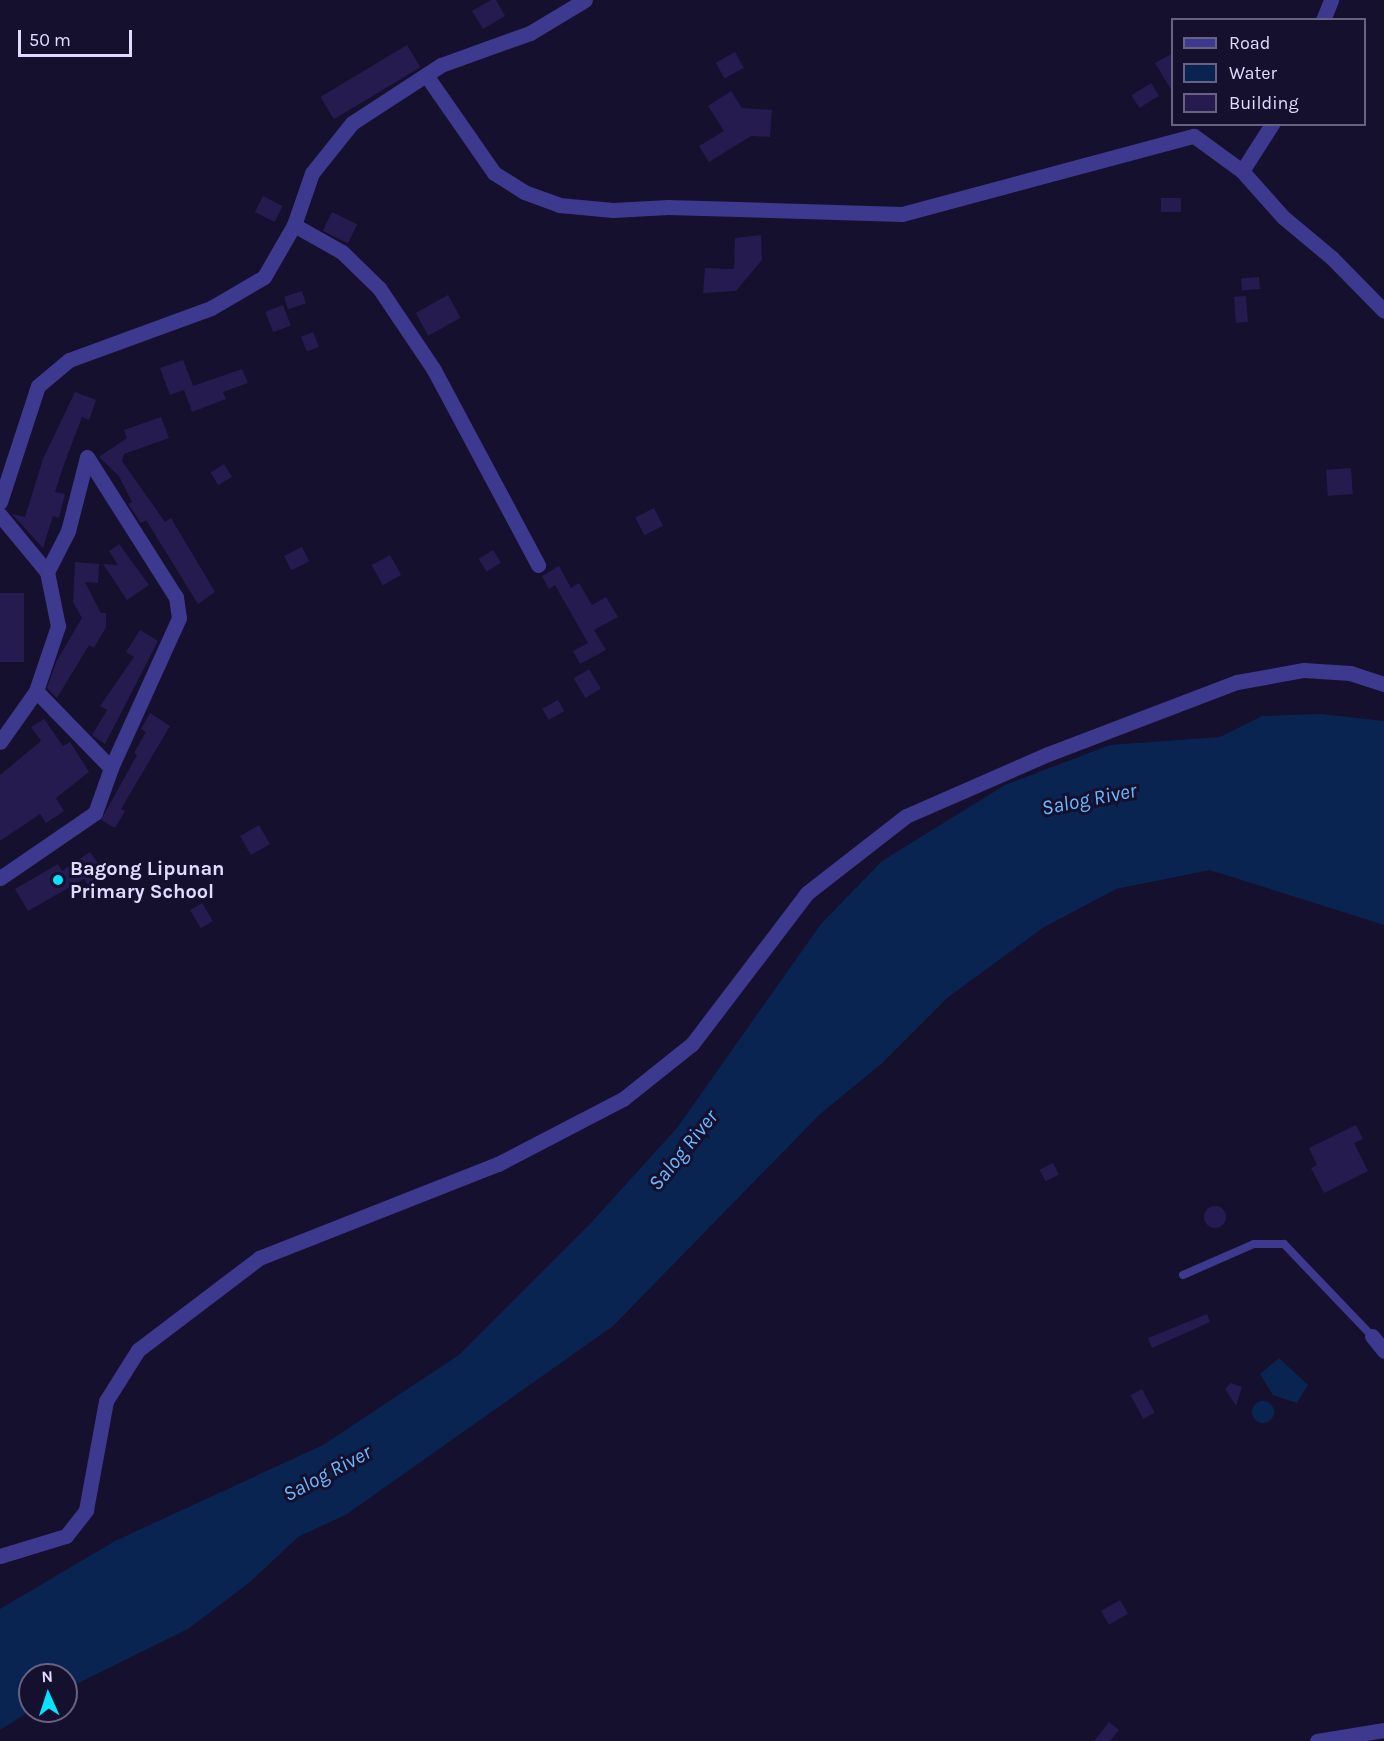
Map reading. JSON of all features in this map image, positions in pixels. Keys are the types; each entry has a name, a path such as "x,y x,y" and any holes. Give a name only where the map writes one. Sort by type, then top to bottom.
{"street":[{"path":"0,502 38,386 69,360 211,308 264,277 294,225 312,173 352,123 426,75 456,59 530,33 585,0"},
{"path":"1324,18 1331,0"},
{"path":"426,75 494,173 524,192 559,205 612,210 668,207 902,214 1194,136 1242,171 1283,218 1332,258 1384,311"},
{"path":"1242,171 1271,126"},
{"path":"294,225 342,252 379,288 434,370 538,565"},
{"path":"0,878 95,813 111,768 179,618 176,597 87,457 68,531 47,573"},
{"path":"0,515 47,573 58,626 36,691 0,742"},
{"path":"0,1556 66,1536 86,1510 106,1401 138,1350 259,1258 498,1164 623,1099 692,1044 807,893 906,816 1048,754 1238,682 1304,670 1350,673 1384,684"},
{"path":"36,691 111,768"},
{"path":"1372,1336 1384,1351"},
{"path":"1317,1741 1384,1730"}],"lane":[{"path":"1183,1275 1254,1244 1284,1244 1372,1336"}],"water":[{"name":"Salog River","path":"1321,714 1384,721 1384,925 1210,870 1116,889 1044,927 947,998 881,1064 820,1114 613,1326 347,1514 298,1537 250,1582 188,1629 78,1683 78,1663 18,1663 18,1719 0,1730 0,1609 115,1541 323,1445 459,1355 590,1224 677,1128 821,924 882,861 1005,785 1110,745 1220,737 1262,716"},
{"path":"1279,1358 1308,1385 1297,1403 1273,1395 1260,1374"},
{"path":"1263,1401 1273,1408 1274,1412 1267,1422 1263,1423 1253,1416 1252,1412 1259,1402"}],"building":[{"path":"491,0 496,0 505,16 483,29 472,11"},
{"path":"407,45 420,67 334,119 320,97"},
{"path":"735,52 744,68 724,78 716,63"},
{"path":"1171,54 1171,90 1155,63"},
{"path":"1151,83 1159,96 1139,108 1131,95"},
{"path":"731,91 742,108 772,110 770,137 751,136 709,162 699,146 724,131 708,106"},
{"path":"263,196 283,206 274,222 255,212"},
{"path":"1161,198 1181,198 1181,212 1161,212"},
{"path":"332,212 357,224 348,243 323,231"},
{"path":"761,235 762,260 736,291 703,293 705,268 734,269 735,238"},
{"path":"1259,277 1260,289 1242,291 1241,279"},
{"path":"302,291 306,303 288,309 284,297"},
{"path":"448,295 461,318 428,336 416,313"},
{"path":"1246,296 1248,322 1236,323 1234,297"},
{"path":"283,305 291,326 273,332 265,312"},
{"path":"313,332 319,347 307,352 301,337"},
{"path":"183,360 193,386 242,369 248,383 223,392 226,399 192,412 184,390 170,395 160,368"},
{"path":"75,392 96,400 89,420 82,417 63,467 55,492 65,494 59,518 53,516 43,548 12,514 25,517 43,459"},
{"path":"161,417 169,438 124,454 122,461 165,522 171,518 215,592 198,604 146,520 141,523 128,504 132,502 119,476 99,457 127,438 124,430"},
{"path":"224,464 232,477 218,485 210,472"},
{"path":"1351,468 1353,494 1328,496 1326,470"},
{"path":"654,508 663,526 644,535 635,518"},
{"path":"119,544 149,585 127,600 103,564 118,565 109,551"},
{"path":"302,547 309,561 291,570 284,556"},
{"path":"493,550 501,563 487,572 479,559"},
{"path":"390,555 401,575 383,585 372,565"},
{"path":"75,562 99,564 98,583 85,582 101,613 106,613 106,627 94,648 89,645 57,698 47,688 56,662 82,618 73,602"},
{"path":"559,566 571,588 579,583 592,605 606,597 618,617 594,630 606,650 580,664 573,651 588,643 555,585 549,589 542,576"},
{"path":"0,593 24,593 24,662 0,662"},
{"path":"140,630 158,641 105,744 92,735 107,710 100,706 134,657 126,652"},
{"path":"589,669 601,689 585,698 574,678"},
{"path":"558,700 564,711 549,720 542,709"},
{"path":"150,713 170,726 121,809 125,811 115,828 101,820 137,755 134,753 146,732 141,729"},
{"path":"44,719 63,746 70,742 89,772 56,798 64,811 46,823 40,814 0,841 0,775 41,741 31,727"},
{"path":"259,825 270,844 251,855 240,836"},
{"path":"90,852 106,875 89,886 84,879 28,911 15,889 58,864 62,871"},
{"path":"202,903 213,921 201,928 190,910"},
{"path":"1356,1125 1363,1139 1354,1143 1368,1171 1324,1193 1311,1168 1317,1165 1309,1148"},
{"path":"1053,1163 1059,1175 1046,1181 1040,1170"},
{"path":"1215,1206 1223,1209 1226,1217 1223,1225 1215,1228 1207,1225 1204,1217 1207,1209"},
{"path":"1207,1314 1210,1322 1152,1348 1148,1338"},
{"path":"1231,1383 1242,1387 1236,1406 1225,1389"},
{"path":"1142,1389 1155,1413 1143,1419 1131,1395"},
{"path":"1120,1600 1128,1614 1109,1625 1101,1611"},
{"path":"1109,1722 1119,1730 1110,1741 1094,1741"}],"place":[{"name":"Bagong Lipunan Primary School","path":"58,880"}]}
